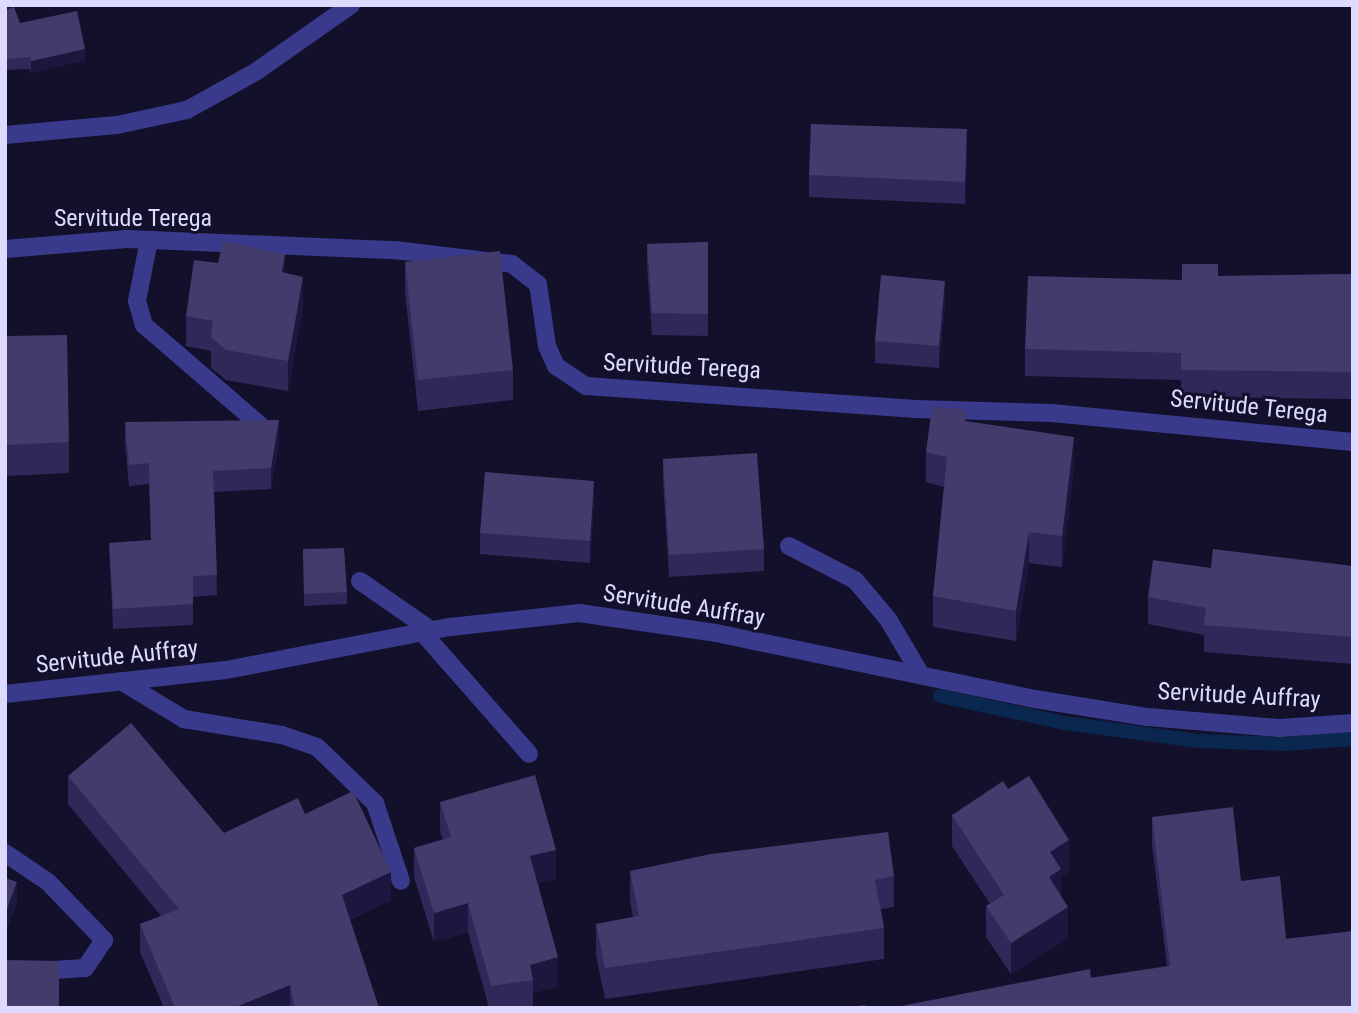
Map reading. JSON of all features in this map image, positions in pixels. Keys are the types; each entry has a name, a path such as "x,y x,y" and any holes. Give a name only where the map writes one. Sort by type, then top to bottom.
{"street":[{"path":"5,135 117,125 187,110 257,71 351,5"},
{"path":"149,240 137,301 144,326 261,426"},
{"name":"Servitude Terega","path":"5,249 149,240 395,250 512,264 538,284 547,346 556,366 586,386 916,409 1052,413 1353,442"},
{"path":"789,546 855,580 888,619 921,675"},
{"path":"360,581 427,631 529,754"},
{"name":"Servitude Auffray","path":"5,694 240,668 427,631 579,613 716,633 1148,717 1280,728 1353,723"},
{"path":"121,681 184,719 282,735 317,747 375,803 401,881"},
{"path":"5,853 48,882 104,940 85,968 5,973"}],"building":[{"path":"14,7 20,23 77,11 85,49 31,61 30,57 5,59 5,10"},
{"path":"811,124 967,129 965,182 809,175"},
{"path":"223,241 285,254 282,272 303,277 288,361 226,350 211,337 213,321 186,316 194,260 218,263"},
{"path":"708,242 708,314 652,313 647,244"},
{"path":"500,251 513,370 418,380 405,262"},
{"path":"1182,264 1218,264 1218,276 1353,274 1353,383 1352,372 1181,370 1181,353 1025,349 1028,276 1182,280"},
{"path":"881,275 945,281 939,346 875,341"},
{"path":"67,335 69,442 5,445 5,336"},
{"path":"932,406 967,410 965,421 1074,437 1062,536 1029,532 1016,611 933,596 947,457 926,452"},
{"path":"279,420 271,468 213,471 217,575 193,576 193,604 113,609 109,543 151,540 149,463 129,465 125,422"},
{"path":"757,453 764,549 669,555 663,459"},
{"path":"485,472 594,481 590,541 480,533"},
{"path":"344,548 347,592 304,594 303,549"},
{"path":"1213,549 1353,566 1353,637 1204,625 1206,608 1148,597 1153,560 1211,568"},
{"path":"131,723 224,833 298,798 305,814 353,791 391,872 342,895 379,1008 295,1008 290,985 233,1008 175,1008 140,924 179,909 68,776"},
{"path":"535,775 556,850 530,856 558,957 530,965 533,980 491,986 468,903 434,913 414,848 451,837 440,802"},
{"path":"1029,776 1069,840 1050,852 1061,869 1049,877 1068,907 1011,943 986,906 1004,895 952,815 1003,781 1008,789"},
{"path":"1233,807 1241,881 1280,876 1286,939 1353,931 1353,1006 891,1008 1090,969 1091,978 1170,966 1152,817"},
{"path":"888,832 894,876 875,880 884,928 605,968 596,924 639,916 630,871 711,854"},
{"path":"5,878 17,882 5,914"},
{"path":"5,960 59,961 59,1008 5,1008"},
{"path":"865,1005 866,1008 845,1008"}],"waterway":[{"path":"940,696 1065,723 1199,741 1283,744 1353,739"}]}
